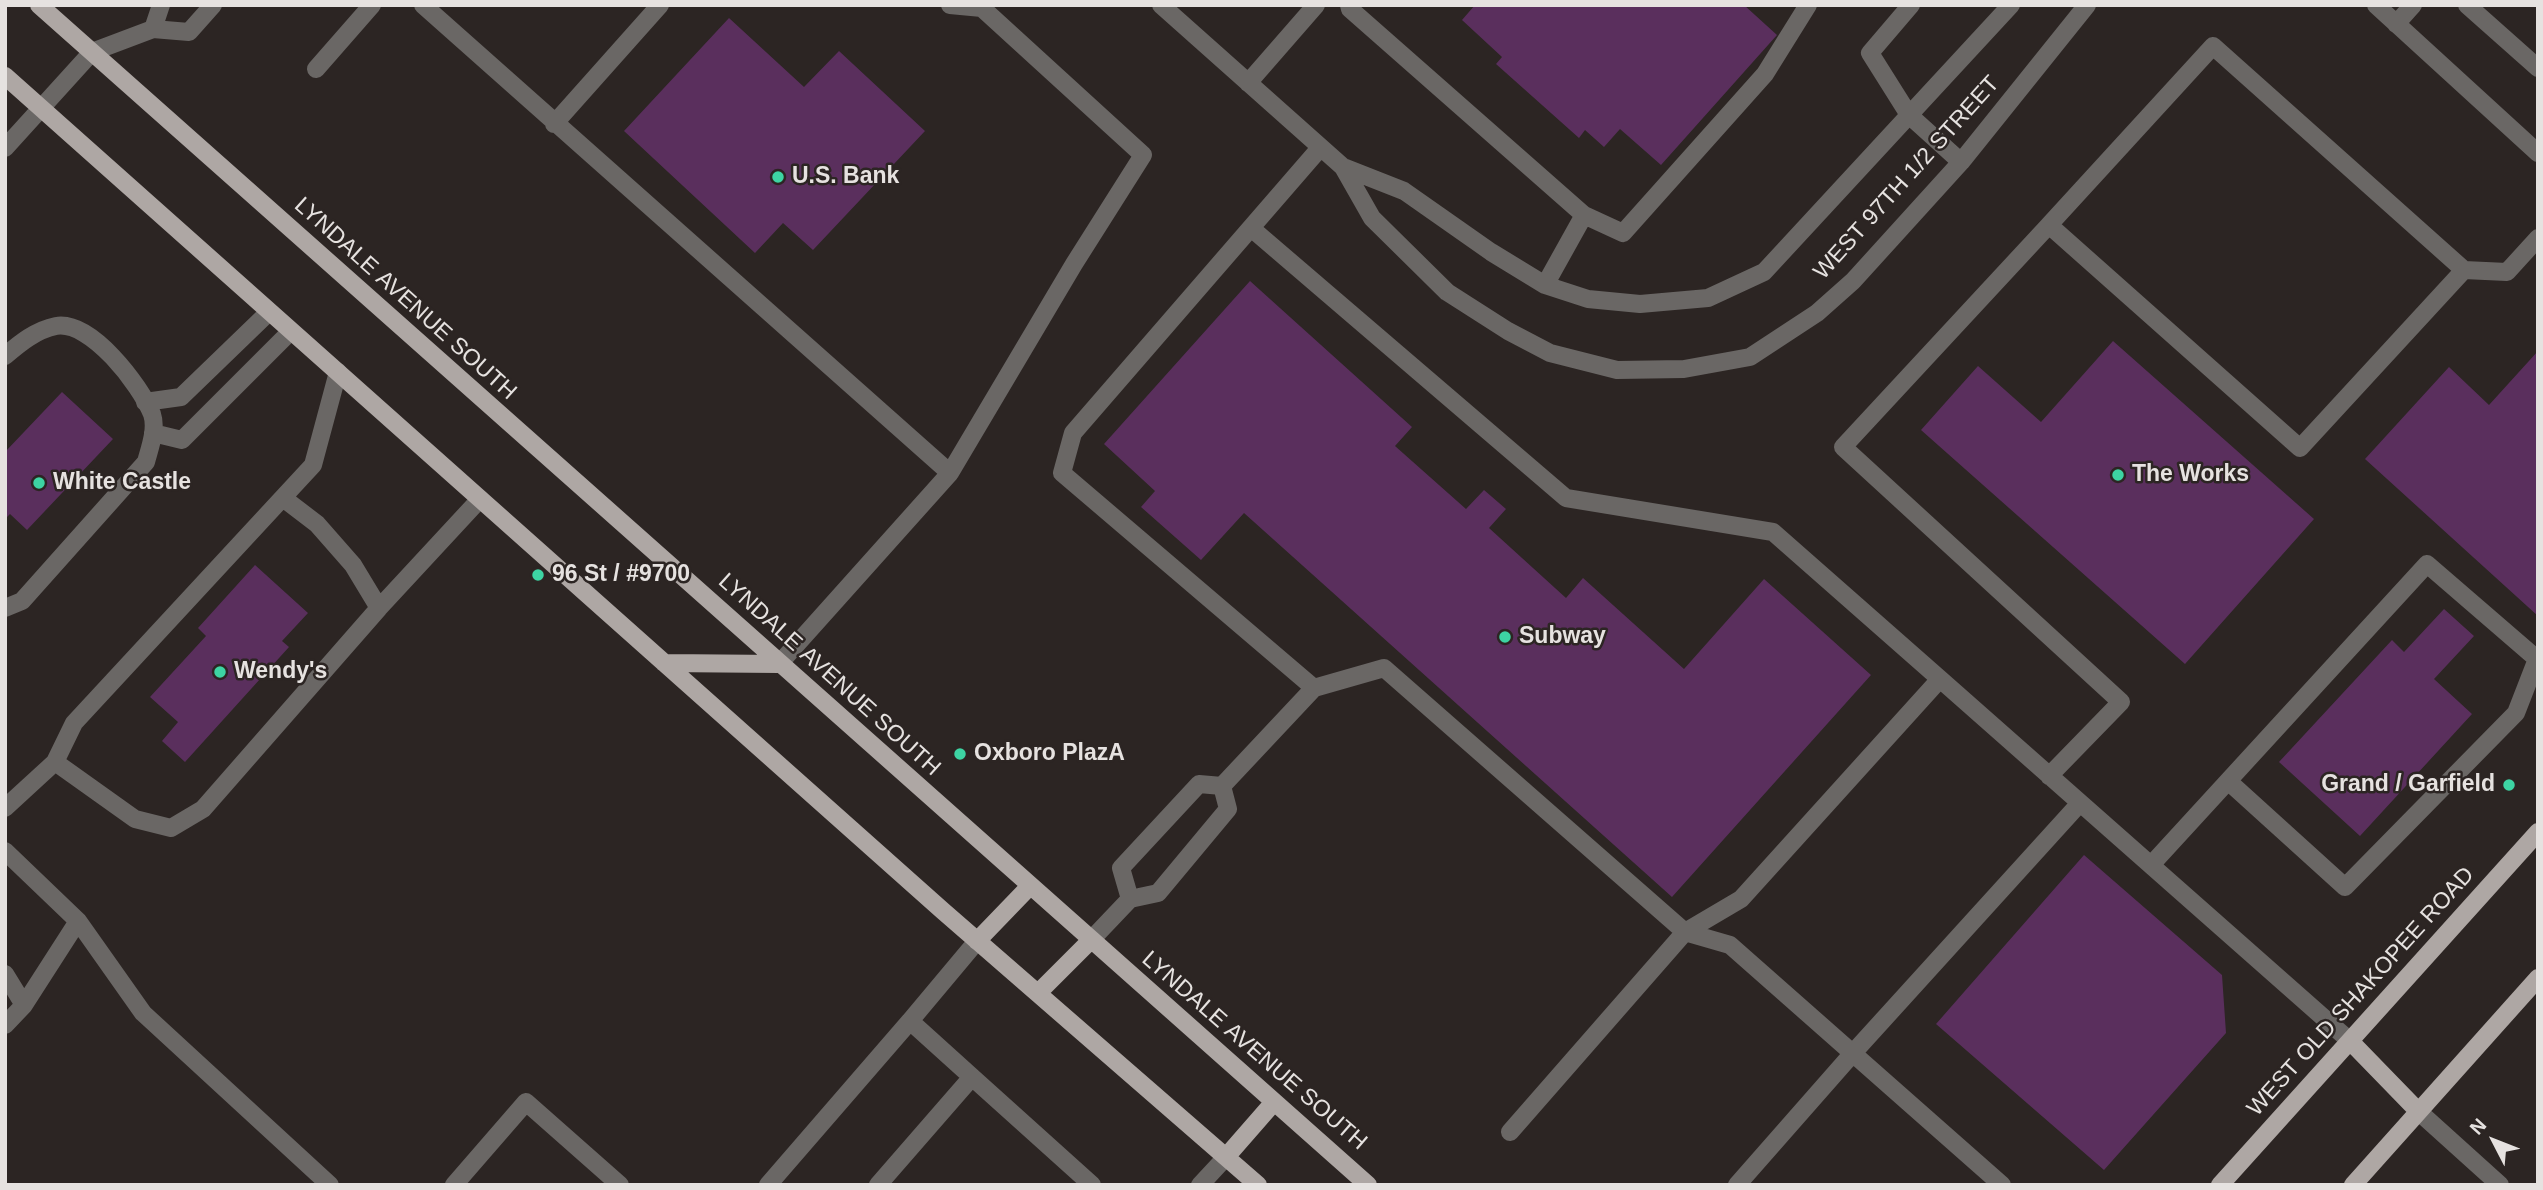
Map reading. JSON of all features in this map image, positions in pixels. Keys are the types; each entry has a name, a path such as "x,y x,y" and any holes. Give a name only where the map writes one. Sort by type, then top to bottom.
{"main road":[{"name":"LYNDALE AVENUE SOUTH","path":"39,5 1368,1185"},
{"path":"5,76 977,941 1258,1185"},
{"path":"664,663 779,664"},
{"name":"WEST OLD SHAKOPEE ROAD","path":"2220,1185 2538,832"},
{"path":"977,941 1030,886"},
{"path":"1038,993 1091,940"},
{"path":"2353,1185 2538,978"},
{"path":"2350,1041 2418,1111"},
{"path":"1226,1157 1274,1102"}],"street":[{"path":"153,29 161,5"},
{"path":"5,148 92,52 153,29 189,32 213,5"},
{"path":"316,68 372,5"},
{"path":"423,5 950,473"},
{"path":"554,124 660,5"},
{"path":"779,664 950,473 1074,264 1143,155 983,7 950,5"},
{"path":"1161,5 1343,167"},
{"path":"1248,83 1316,5"},
{"path":"1349,5 1350,9 1584,215 1623,233 1765,74 1808,5"},
{"path":"1911,5 1870,53 1909,115 1961,162"},
{"name":"WEST 97TH 1/2 STREET","path":"1343,167 1404,191 1491,252 1545,285 1588,299 1640,304 1708,298 1764,272 2011,5"},
{"name":"WEST 97TH 1/2 STREET","path":"1343,167 1372,218 1447,292 1508,331 1550,353 1617,370 1684,369 1750,357 1817,313 1853,281 1961,162 2087,5"},
{"path":"2376,5 2538,153"},
{"path":"2396,24 2413,5"},
{"path":"2467,5 2538,68"},
{"path":"2049,776 2120,702 1843,447 2213,46 2464,270 2507,272 2538,238"},
{"path":"1314,688 1062,473 1073,433 1320,148"},
{"path":"1545,285 1584,215"},
{"path":"2049,225 2300,448 2464,270"},
{"path":"1251,228 1566,498 1773,532 2350,1041"},
{"path":"145,402 181,397 269,312"},
{"path":"5,356 27,337 58,326 80,330 125,369 153,416 153,433 146,462 22,601 5,608"},
{"path":"153,433 181,440 290,332"},
{"path":"5,808 55,762 74,723 313,465 338,372"},
{"path":"283,498 317,524 353,565 379,608"},
{"path":"55,762 135,819 171,828 202,809 379,608 480,499"},
{"path":"2151,865 2228,781 2427,564 2537,659 2516,713 2345,887 2228,781"},
{"path":"1222,786 1314,688 1384,668 1685,932 1730,945 2002,1185"},
{"path":"1510,1132 1685,932 1741,899 1940,679"},
{"path":"1129,899 1121,869 1199,784 1222,786"},
{"path":"1091,940 1129,899 1158,893 1228,809 1222,786"},
{"path":"1737,1185 2080,803"},
{"path":"5,851 78,921 143,1013 330,1185"},
{"path":"5,1026 24,1005 78,921"},
{"path":"768,1185 977,941"},
{"path":"5,974 24,1005"},
{"path":"910,1021 1091,1185"},
{"path":"878,1185 972,1077"},
{"path":"454,1185 526,1102 620,1185"},
{"path":"2418,1111 2500,1185"},
{"path":"1200,1185 1226,1157"}],"building":[{"path":"1475,5 1744,5 1777,35 1661,165 1620,129 1604,147 1585,130 1579,138 1496,64 1502,57 1462,20"},
{"name":"U.S. Bank","path":"729,18 804,87 839,51 925,131 813,250 783,223 755,253 624,131"},
{"path":"1250,281 1412,427 1395,446 1466,509 1484,490 1506,509 1489,528 1566,598 1583,578 1684,669 1764,579 1871,675 1672,897 1244,513 1201,560 1141,507 1155,491 1104,444"},
{"name":"The Works","path":"2113,341 2314,519 2185,664 1921,430 1978,366 2041,422"},
{"path":"2538,351 2538,616 2365,459 2449,367 2489,405"},
{"name":"White Castle","path":"62,392 113,439 27,530 10,514 5,519 5,452"},
{"name":"Wendy's","path":"255,565 308,613 282,641 289,647 185,762 162,741 178,722 150,697 206,636 198,628"},
{"path":"2444,609 2474,636 2434,679 2472,714 2360,836 2279,762 2392,640 2404,652"},
{"path":"2084,855 2222,975 2226,1033 2104,1170 1936,1024"}],"place":[{"name":"U.S. Bank","path":"778,177"},
{"name":"The Works","path":"2118,475"},
{"name":"White Castle","path":"39,483"},
{"name":"96 St / #9700","path":"538,575"},
{"name":"Subway","path":"1505,637"},
{"name":"Wendy's","path":"220,672"},
{"name":"Oxboro PlazA","path":"960,754"},
{"name":"Grand / Garfield","path":"2509,785"}]}
